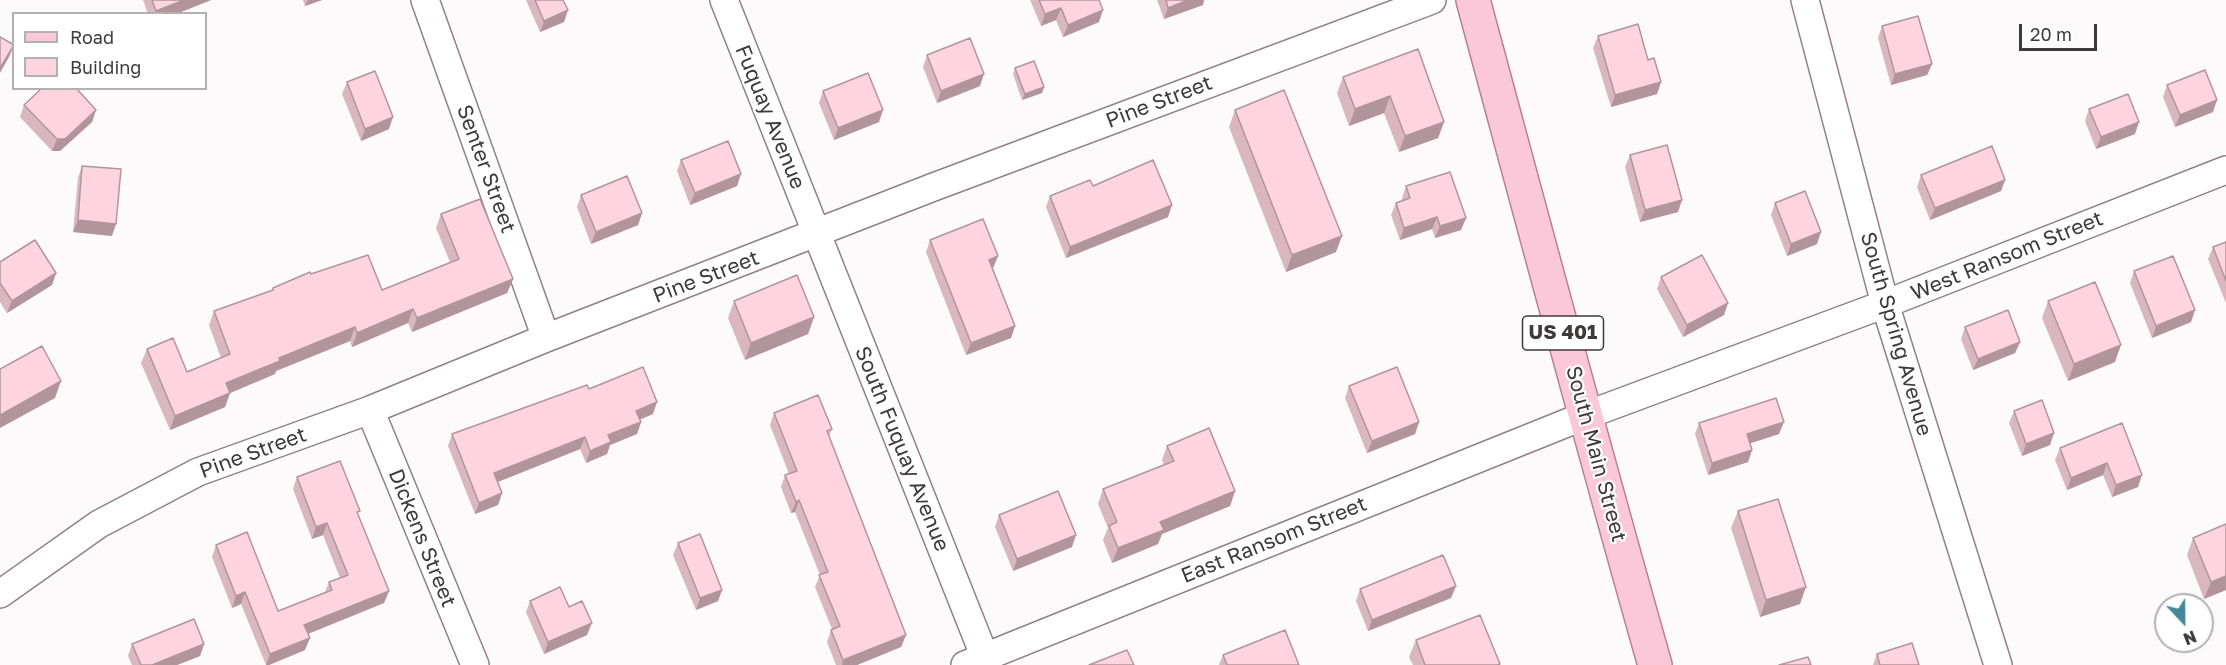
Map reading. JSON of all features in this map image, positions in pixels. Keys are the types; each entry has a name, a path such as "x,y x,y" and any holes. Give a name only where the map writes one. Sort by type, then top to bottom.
{"main road":[{"name":"South Main Street","path":"1473,0 1534,220 1584,416 1655,665"}],"street":[{"name":"Senter Street","path":"426,0 546,338"},
{"name":"Fuquay Avenue","path":"724,0 816,234"},
{"name":"Pine Street","path":"0,594 99,524 198,472 370,410 546,338 931,188 1432,0"},
{"name":"South Spring Avenue","path":"1806,0 1885,304 1998,665"},
{"name":"West Ransom Street","path":"1584,416 1885,304 2226,170"},
{"name":"South Fuquay Avenue","path":"816,234 979,662"},
{"name":"Dickens Street","path":"370,410 475,665"},
{"name":"East Ransom Street","path":"979,662 1584,416"}],"building":[{"path":"152,0 184,0 156,11"},
{"path":"535,0 563,0 568,10 544,21"},
{"path":"1039,0 1099,0 1103,10 1068,25 1061,8 1045,14"},
{"path":"1166,0 1188,0 1168,8"},
{"path":"1918,16 1932,64 1895,74 1882,26"},
{"path":"1638,24 1648,60 1654,58 1661,82 1615,95 1598,36"},
{"path":"0,37 12,44 12,48 0,68"},
{"path":"970,38 984,74 941,91 927,55"},
{"path":"1418,49 1444,122 1405,136 1390,96 1355,109 1343,77"},
{"path":"1034,61 1044,87 1025,94 1015,68"},
{"path":"2205,70 2217,100 2180,115 2167,85"},
{"path":"375,71 393,117 365,129 347,82"},
{"path":"868,73 883,110 838,128 823,91"},
{"path":"40,90 78,90 96,110 65,139 57,139 24,105"},
{"path":"1284,90 1342,236 1292,255 1235,110"},
{"path":"2128,94 2139,122 2101,137 2089,109"},
{"path":"728,141 741,174 695,193 681,160"},
{"path":"1667,145 1682,200 1645,210 1630,155"},
{"path":"1992,146 2005,180 1935,208 1921,175"},
{"path":"1153,160 1172,205 1070,247 1050,196 1090,180 1093,186"},
{"path":"82,166 121,169 116,224 78,220"},
{"path":"1450,172 1466,218 1440,226 1437,217 1404,228 1396,203 1410,198 1406,186"},
{"path":"627,176 642,213 596,232 581,195"},
{"path":"1805,191 1821,232 1791,244 1775,203"},
{"path":"480,199 513,279 417,318 413,309 357,333 355,327 279,358 280,361 226,383 230,393 175,416 147,349 173,338 187,372 230,354 214,311 273,290 310,272 311,274 368,255 382,290 459,259 441,214"},
{"path":"983,219 998,256 989,260 1015,326 971,343 930,240"},
{"path":"35,240 56,273 12,301 0,283 0,262"},
{"path":"2226,242 2226,281 2213,247"},
{"path":"1702,255 1728,303 1687,325 1661,277"},
{"path":"2173,256 2195,310 2156,326 2134,271"},
{"path":"797,275 814,317 751,343 734,301"},
{"path":"2095,282 2121,345 2074,364 2048,301"},
{"path":"2008,310 2020,342 1978,359 1965,327"},
{"path":"42,346 61,381 0,415 0,369"},
{"path":"643,367 657,402 636,411 641,422 608,435 611,442 590,451 585,437 494,473 502,493 479,503 452,434 587,385 589,389"},
{"path":"1397,367 1419,422 1372,441 1349,386"},
{"path":"818,395 832,429 827,431 906,635 843,660 831,630 840,626 819,575 828,572 799,500 796,502 785,475 797,471 774,413"},
{"path":"1776,398 1784,422 1747,434 1752,450 1712,463 1699,423"},
{"path":"2042,400 2054,433 2026,444 2014,411"},
{"path":"2122,423 2142,475 2116,485 2107,463 2071,478 2060,448"},
{"path":"1209,428 1235,491 1160,522 1164,530 1118,548 1109,526 1117,522 1103,489 1174,461 1167,446"},
{"path":"340,461 360,511 357,512 389,591 304,625 310,638 270,654 245,592 236,596 216,545 247,532 278,611 332,590 329,582 348,575 327,523 316,527 297,477"},
{"path":"1058,491 1076,535 1017,559 999,515"},
{"path":"1778,499 1806,587 1766,600 1738,511"},
{"path":"2226,524 2226,576 2211,582 2193,538"},
{"path":"700,534 722,590 700,598 678,543"},
{"path":"1443,555 1456,586 1372,620 1360,589"},
{"path":"560,587 569,607 582,601 592,623 548,642 530,601"},
{"path":"1480,615 1500,664 1425,665 1416,640"},
{"path":"194,619 204,644 152,665 141,665 132,644"},
{"path":"1285,630 1299,665 1227,665 1223,655"},
{"path":"1912,643 1919,665 1880,665 1877,654"},
{"path":"1127,650 1134,665 1089,665"},
{"path":"1808,657 1811,665 1779,665"}]}
